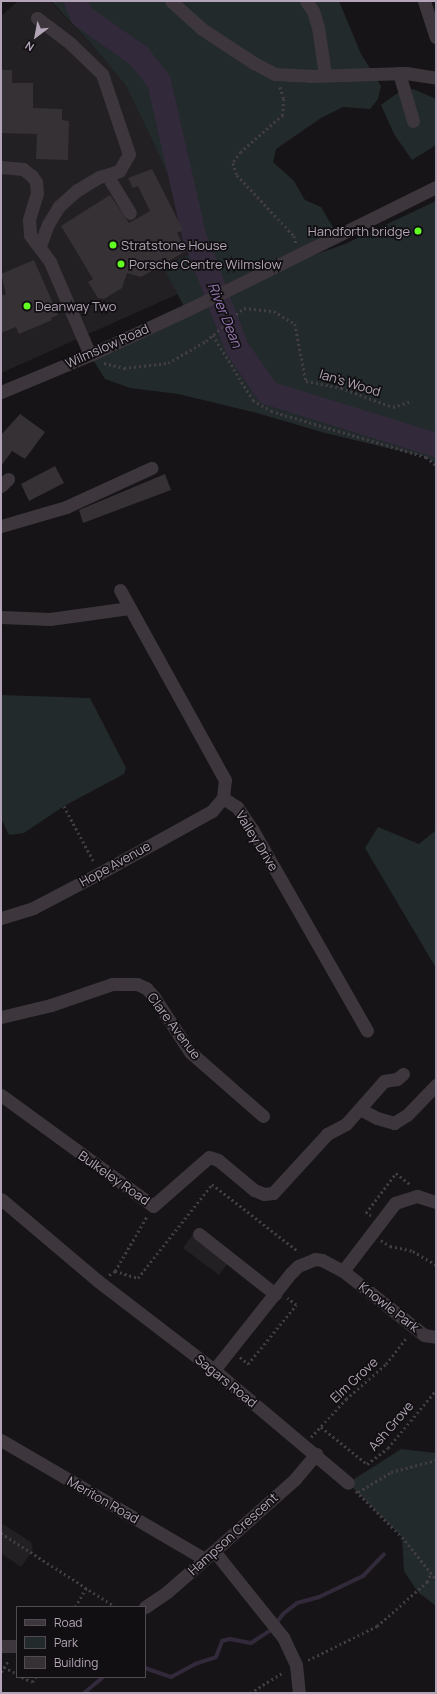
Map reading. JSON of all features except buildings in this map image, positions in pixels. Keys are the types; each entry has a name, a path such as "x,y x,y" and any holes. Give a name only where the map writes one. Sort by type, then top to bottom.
{"street":[{"path":"171,1 202,29 254,63 275,74 325,75 399,73 436,78"},
{"path":"306,1 313,11 318,27 325,75"},
{"path":"424,1 436,38"},
{"path":"37,18 70,43 106,81 128,154 119,171 107,175 77,190 59,206 48,224 40,246"},
{"path":"399,73 413,121"},
{"path":"1,167 22,169 32,176 36,182 37,193 29,226 30,235 40,246 50,262 90,355"},
{"path":"107,175 130,213"},
{"name":"Wilmslow Road","path":"1,392 90,355 187,310 436,187"},
{"path":"1,526 66,507 152,468"},
{"path":"120,590 224,780 223,798"},
{"path":"1,617 50,619 129,608"},
{"name":"Hope Avenue","path":"1,918 33,908 100,873 212,811 223,798"},
{"name":"Valley Drive","path":"223,798 237,807 252,829 367,1030"},
{"name":"Clare Avenue","path":"1,1018 52,1005 112,984 137,984 154,997 190,1052 262,1116"},
{"name":"Bulkeley Road","path":"1,1095 153,1206 209,1157 218,1160 254,1190 264,1194 273,1193 327,1134 346,1124 384,1081 397,1080 403,1074"},
{"path":"360,1109 377,1118 394,1123 407,1115 436,1085"},
{"path":"343,1271 396,1203 402,1200 422,1196 436,1202"},
{"name":"Sagars Road","path":"1,1199 98,1281 214,1370 316,1454 353,1488"},
{"path":"199,1234 276,1292"},
{"name":"Knowle Park","path":"214,1370 298,1266 315,1259 322,1260 343,1271 424,1335 436,1337"},
{"name":"Meriton Road","path":"1,1440 210,1555"},
{"name":"Hampson Crescent","path":"146,1606 167,1592 210,1555 295,1478 316,1454"},
{"path":"210,1555 259,1608 283,1638 294,1663 299,1693"},
{"path":"1,1646 16,1646"}],"path":[{"path":"275,74 284,99 283,115 242,152 233,164 237,175 294,236"},
{"name":"Ian's Wood","path":"90,355 110,367 152,366 168,363 213,335 235,318 244,308 274,311 295,324 306,380 341,388 392,407 412,401"},
{"path":"213,335 253,400 271,410 426,457 436,465"},
{"path":"64,806 100,873"},
{"path":"115,1271 153,1206"},
{"path":"372,1234 390,1246 413,1252 436,1265"},
{"path":"288,1244 303,1255"},
{"path":"231,1350 248,1364 296,1305 276,1292"},
{"name":"Elm Grove","path":"304,1445 346,1399 386,1364 415,1328"},
{"name":"Ash Grove","path":"321,1427 367,1464 388,1448 436,1390"},
{"path":"436,1460 391,1472 353,1488 402,1537 436,1579"},
{"path":"1,1533 114,1606"},
{"path":"250,1693 294,1663 377,1626 427,1582 431,1573"},
{"path":"76,1606 86,1588"},
{"path":"4,1667 16,1673"},
{"path":"24,1678 32,1682 34,1678"}],"shaded area":[{"path":"18,1 50,1 95,48 126,86 162,161 181,209 188,255 163,267 178,294 1,373 1,16"},
{"path":"197,1229 233,1256 219,1275 183,1248"},
{"path":"1,1523 31,1542 33,1550 21,1567 1,1553"}],"green space":[{"path":"51,1 339,1 361,54 381,86 378,99 370,109 343,107 321,118 276,149 273,162 294,181 305,200 321,207 334,229 260,274 345,244 436,201 436,464 426,457 325,433 257,413 178,394 130,388 105,379 90,355 186,310 163,267 188,255 181,209 162,161 126,86 95,48"},
{"path":"413,89 436,99 436,145 412,160 394,134 381,105 399,92"},
{"path":"1,695 90,698 126,768 124,774 64,806 24,833 9,835 1,818"},
{"path":"378,827 419,844 436,830 436,968 365,848"},
{"path":"401,1449 436,1453 436,1606 418,1592 404,1571 402,1537 348,1483"}],"waterway":[{"name":"River Dean","path":"76,1 82,16 139,56 159,82 194,235 237,348 268,393 436,445"},
{"path":"146,1668 171,1677 195,1664 216,1657 222,1641 230,1639 251,1643 271,1630 283,1614 297,1603 319,1597 363,1576 384,1554"},
{"path":"84,1693 102,1678"}],"place":[{"name":"Handforth bridge","path":"418,231"},
{"name":"Stratstone House","path":"113,245"},
{"name":"Porsche Centre Wilmslow","path":"121,264"},
{"name":"Deanway Two","path":"27,306"}]}
